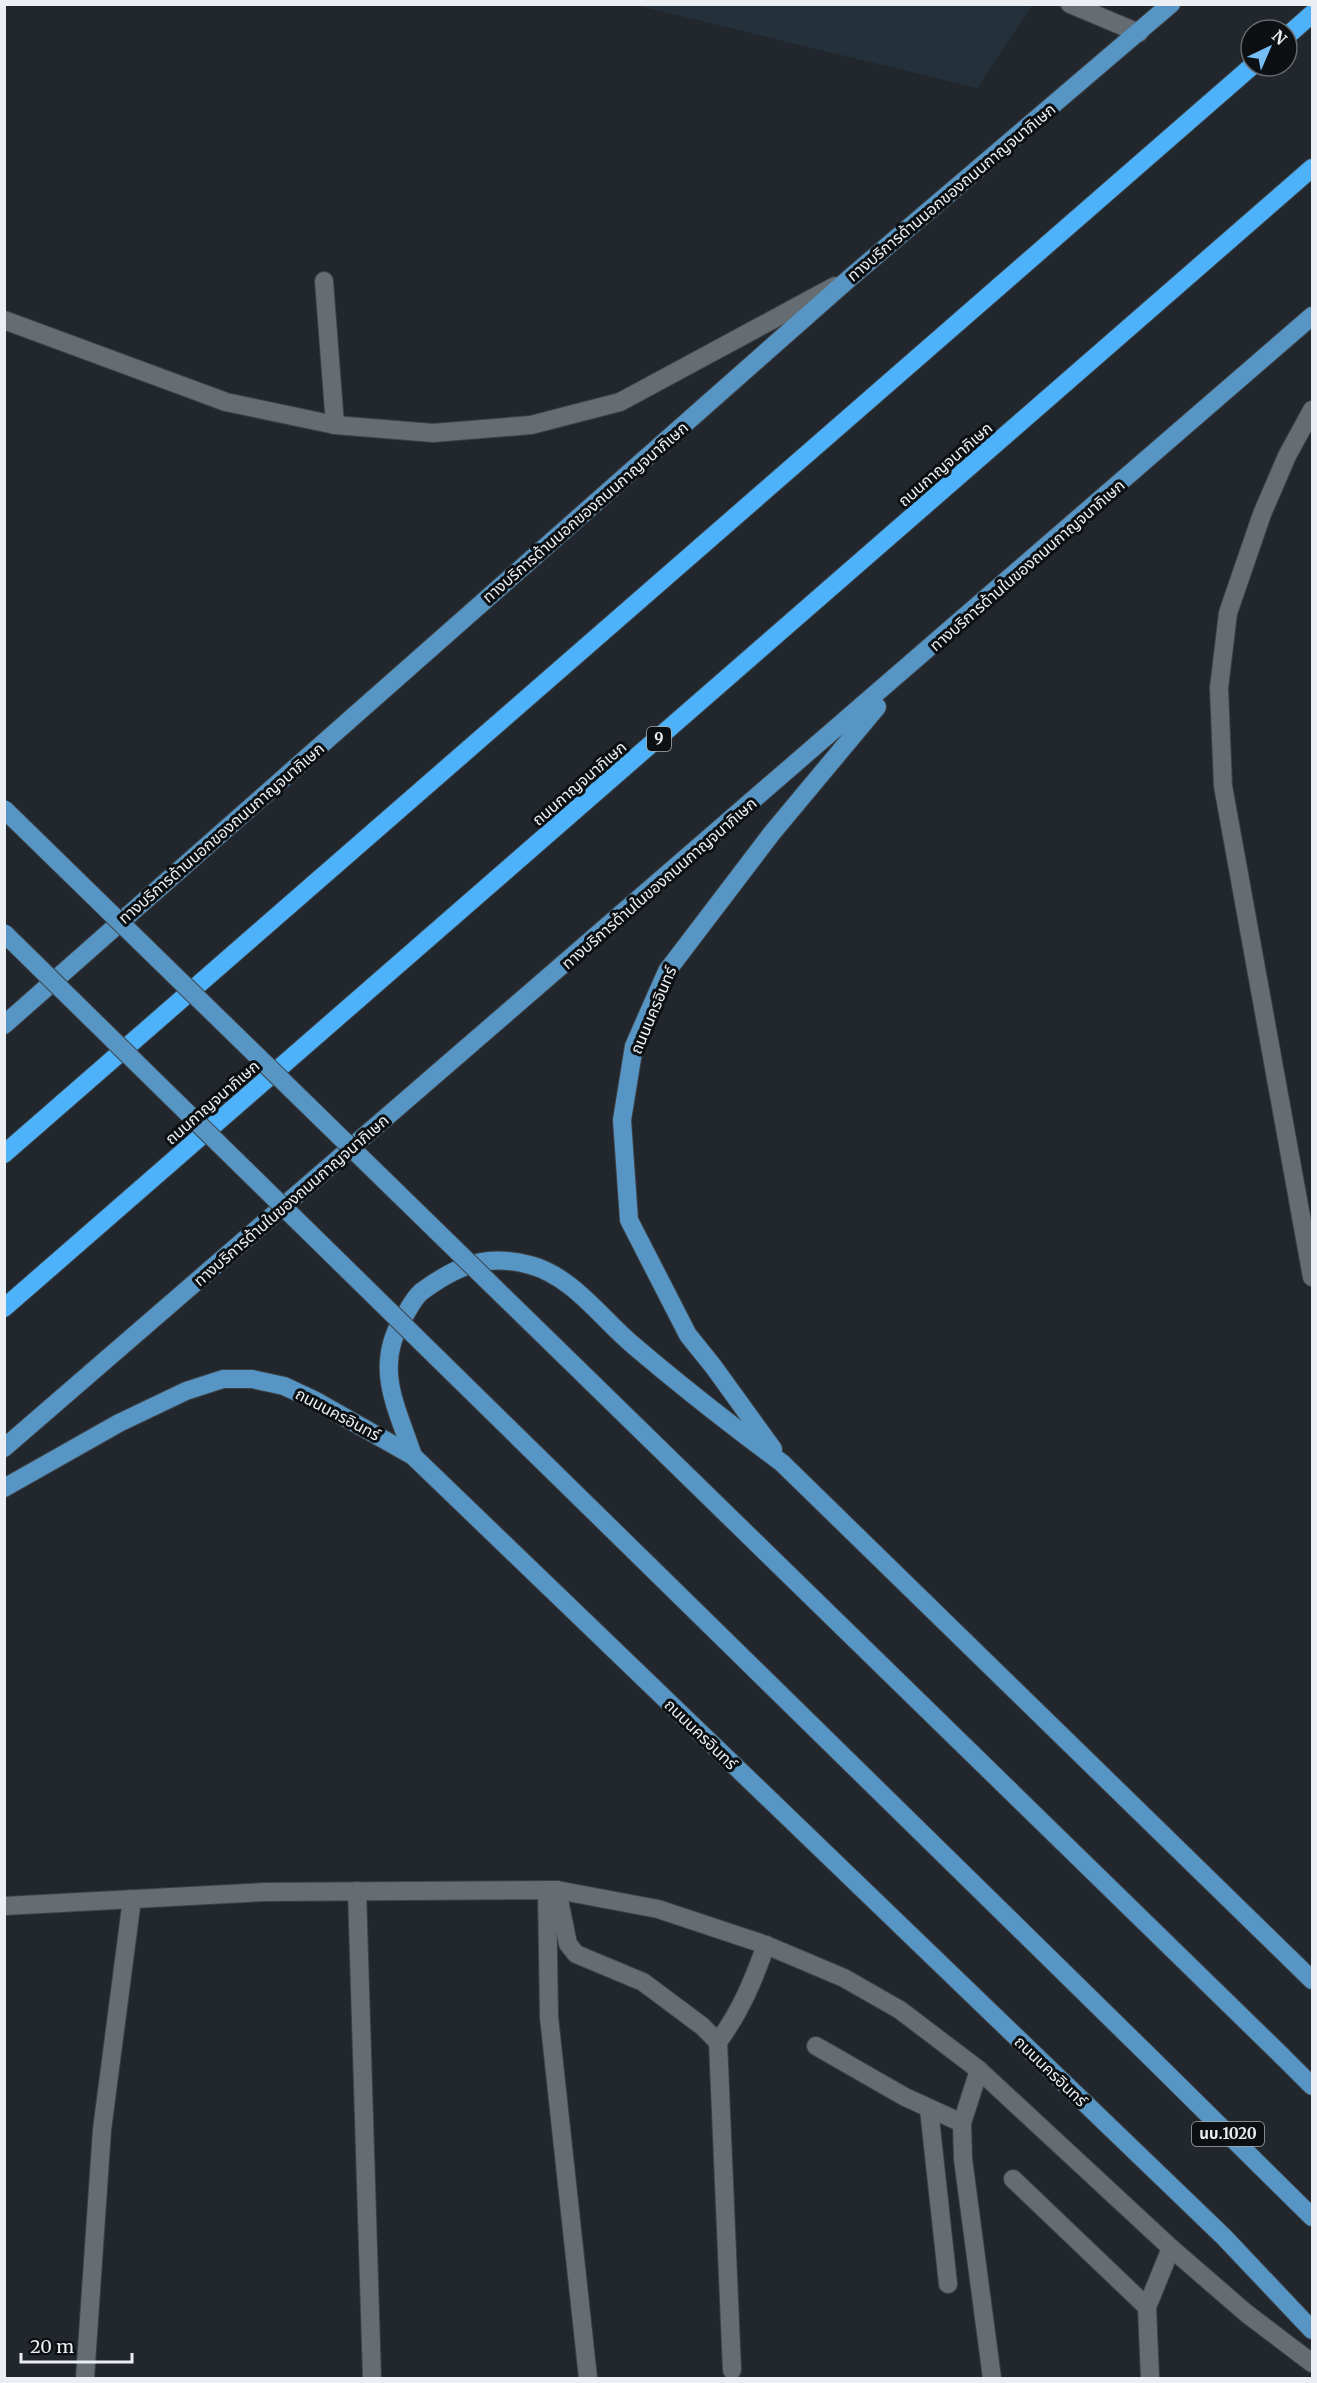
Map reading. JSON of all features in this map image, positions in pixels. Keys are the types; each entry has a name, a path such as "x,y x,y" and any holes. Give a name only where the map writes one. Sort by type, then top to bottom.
{"highway":[{"path":"1299,25 1312,14"},
{"path":"4,1154 1239,77"},
{"name":"ถนนกาญจนาภิเษก","path":"4,1308 1312,168"}],"main road":[{"name":"ทางบริการด้านนอกของถนนกาญจนาภิเษก","path":"8,1020 851,277 1171,4"},
{"name":"ทางบริการด้านในของถนนกาญจนาภิเษก","path":"4,1448 1312,316"},
{"name":"ถนนนครอินทร์","path":"783,1463 688,1335 628,1220 622,1120 627,1088 634,1046 667,971 772,833 910,666"},
{"path":"4,808 1312,2086"},
{"name":"นบ.1020","path":"4,933 1312,2217"},
{"path":"412,1456 392,1402 388,1359 394,1333 416,1297 448,1272 471,1263 509,1260 533,1265 566,1282 630,1343 689,1392 783,1463 1312,1980"},
{"name":"ถนนนครอินทร์","path":"4,1488 119,1423 186,1391 223,1379 252,1379 284,1386 358,1423 412,1456 1275,2289 1312,2330"},
{"path":"1275,2289 1312,2317"}],"street":[{"path":"1070,4 1139,33"},
{"path":"4,320 226,402 335,425 433,433 520,426 620,402 851,277"},
{"path":"324,281 335,425"},
{"path":"1312,410 1287,456 1266,504 1228,613 1219,688 1223,786 1312,1277"},
{"path":"357,1891 372,2379"},
{"path":"4,1906 357,1891 552,1891 658,1910 766,1945 844,1978 900,2010 979,2070 1171,2248 1246,2313 1312,2363"},
{"path":"552,1891 567,1944 576,1954 643,1982 702,2026 718,2042"},
{"path":"552,1891 549,2017 588,2379"},
{"path":"85,2379 102,2130 132,1899"},
{"path":"732,2370 718,2042 737,2016 751,1987 766,1945"},
{"path":"816,2046 929,2109 962,2123"},
{"path":"979,2070 962,2123 963,2159 992,2379"},
{"path":"929,2109 948,2284"},
{"path":"1013,2179 1147,2307"},
{"path":"1150,2379 1147,2307 1171,2248"}],"shaded area":[{"path":"1032,4 977,88 636,5"}]}
